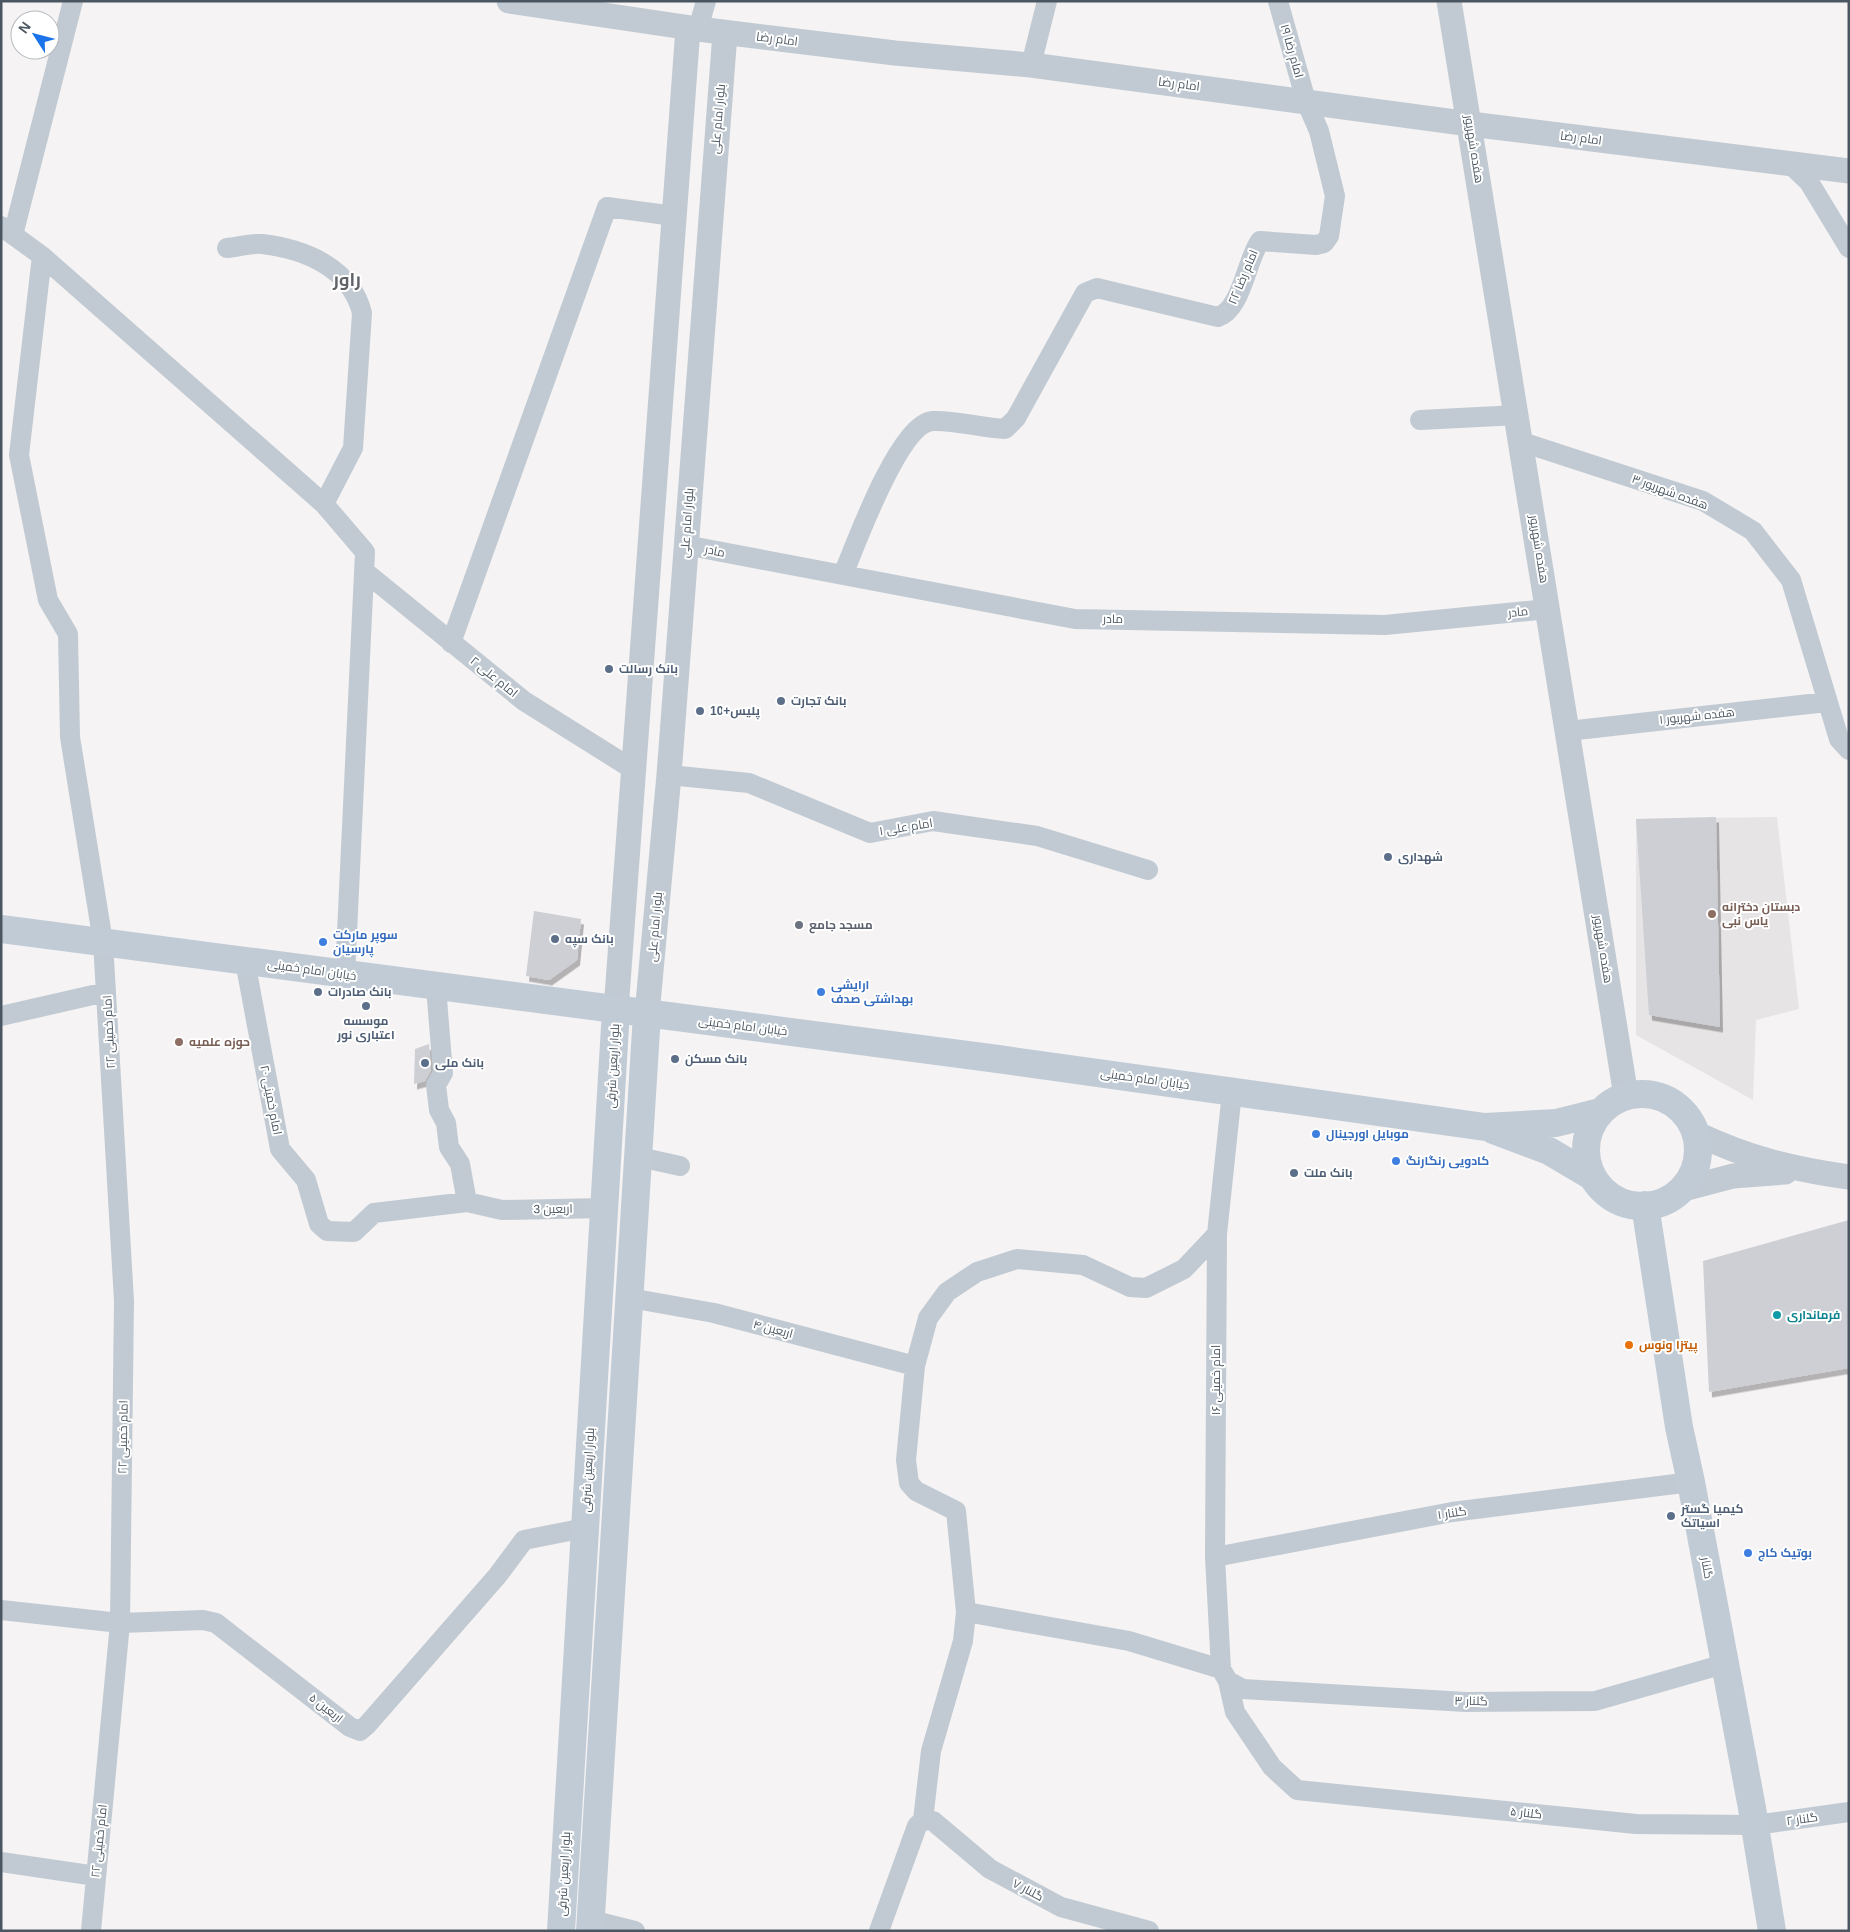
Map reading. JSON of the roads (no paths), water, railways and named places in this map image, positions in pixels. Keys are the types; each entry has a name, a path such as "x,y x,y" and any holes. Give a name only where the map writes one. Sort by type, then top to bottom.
{"main road":[{"name":"خیابان امام خمینی","path":"1,928 1484,1127"},
{"name":"بلوار اربعین شرقی","path":"561,1931 616,1010"},
{"path":"591,1926 647,1014"},
{"path":"1641,1094 1665,1098 1684,1111 1695,1133 1698,1155 1691,1178 1675,1195 1653,1205 1631,1205 1609,1196 1593,1177 1549,1151 1484,1127 1556,1123 1600,1112 1619,1098 1641,1094"},
{"path":"1593,1177 1586,1156 1588,1132 1600,1112"},
{"name":"گلنار","path":"1645,1205 1679,1427 1755,1825 1772,1931"}],"street":[{"path":"72,1 7,230 42,256 324,504 365,552 345,975"},
{"name":"امام رضا","path":"509,1 693,29 895,53 1031,65 1470,124 1849,171"},
{"path":"616,1010 674,216 693,29 706,1"},
{"path":"1031,65 1048,1"},
{"name":"امام رضا ۱۹","path":"1278,1 1306,101"},
{"name":"هفده شهریور","path":"1449,1 1518,415 1626,1096"},
{"name":"بلوار امام علی","path":"647,1014 669,775 725,32"},
{"name":"امام رضا ۲۲","path":"843,575 880,486 917,428 932,421 1005,429 1016,418 1084,294 1097,288 1218,317 1225,314 1235,301 1254,250 1260,241 1316,245 1324,243 1329,236 1335,196 1319,131 1306,101"},
{"path":"1790,164 1809,182 1849,248"},
{"path":"451,643 606,207 674,216"},
{"path":"227,248 261,244 308,256 334,268 358,297 362,313 353,448 324,504"},
{"name":"امام خمینی ۲۲","path":"42,256 19,455 48,600 68,634 70,737 103,942 124,1301 120,1624 91,1931"},
{"path":"1420,420 1518,415"},
{"name":"هفده شهریور ۳","path":"1522,442 1703,501 1753,531 1791,580 1839,739 1849,750"},
{"name":"مادر","path":"685,545 1075,619 1384,625 1548,608"},
{"name":"امام علی ۲","path":"364,570 524,701 634,770"},
{"name":"هفده شهریور ۱","path":"1568,731 1827,702"},
{"name":"امام علی ۱","path":"669,775 749,784 870,833 933,821 1037,836 1148,870"},
{"name":"امام خمینی ۲۰","path":"245,961 280,1149 306,1180 320,1224 327,1232 354,1232 374,1213"},
{"path":"436,987 443,1073 436,1085 440,1110 446,1123 449,1147 460,1164 467,1202"},
{"path":"1,1016 106,992"},
{"name":"امام خمینی ۱۶","path":"1232,1092 1217,1234 1215,1557 1225,1675 1235,1712 1272,1767 1297,1790"},
{"path":"1695,1133 1735,1152 1802,1171 1849,1177"},
{"path":"639,1158 680,1166"},
{"path":"1680,1190 1733,1176 1802,1171"},
{"name":"اربعین 3","path":"374,1213 467,1202 502,1210 604,1208"},
{"path":"879,1931 917,1826 923,1820 931,1751 963,1641 966,1612 956,1511 949,1505 922,1495 909,1483 906,1460 915,1366 928,1318 947,1292 977,1272 1017,1259 1047,1260 1083,1266 1130,1287 1146,1288 1184,1269 1217,1234"},
{"name":"اربعین ۴","path":"630,1298 714,1313 915,1366"},
{"name":"گلنار ۱","path":"1215,1557 1452,1512 1691,1482"},
{"name":"اربعین ۵","path":"1,1610 120,1624 203,1620 216,1623 350,1727 360,1731 498,1575 524,1540 585,1528"},
{"name":"گلنار ۳","path":"966,1612 1129,1641 1225,1675 1243,1689 1456,1701 1595,1701 1724,1664"},
{"name":"گلنار ۵","path":"1297,1790 1636,1824 1755,1825"},
{"name":"گلنار ۲","path":"1755,1825 1849,1812"},
{"name":"گلنار ۷","path":"923,1820 932,1821 990,1869 1061,1907 1148,1931"},
{"path":"1,1862 96,1876"},
{"path":"591,1926 635,1931"}],"place":[{"name":"بانک رسالت","path":"609,669"},
{"name":"بانک تجارت","path":"781,701"},
{"name":"پلیس+10","path":"700,711"},
{"name":"شهداری","path":"1388,857"},
{"name":"دبستان دخترانه یاس نبی","path":"1712,914"},
{"name":"مسجد جامع","path":"799,925"},
{"name":"بانک سپه","path":"555,939"},
{"name":"سوپر مارکت پارسیان","path":"323,942"},
{"name":"بانک صادرات","path":"318,992"},
{"name":"ارایشی بهداشتی صدف","path":"821,992"},
{"name":"موسسه اعتباری نور","path":"366,1006"},
{"name":"حوزه علمیه","path":"179,1042"},
{"name":"بانک مسکن","path":"675,1059"},
{"name":"بانک ملی","path":"425,1063"},
{"name":"موبایل اورجینال","path":"1316,1134"},
{"name":"کادویی رنگارنگ","path":"1396,1161"},
{"name":"بانک ملت","path":"1294,1173"},
{"name":"فرمانداری","path":"1777,1315"},
{"name":"پیتزا ونوس","path":"1629,1345"},
{"name":"کیمیا گستر اسیاتک","path":"1671,1516"},
{"name":"بوتیک کاج","path":"1748,1553"}],"district":[{"name":"راور","path":"347,280"}]}
